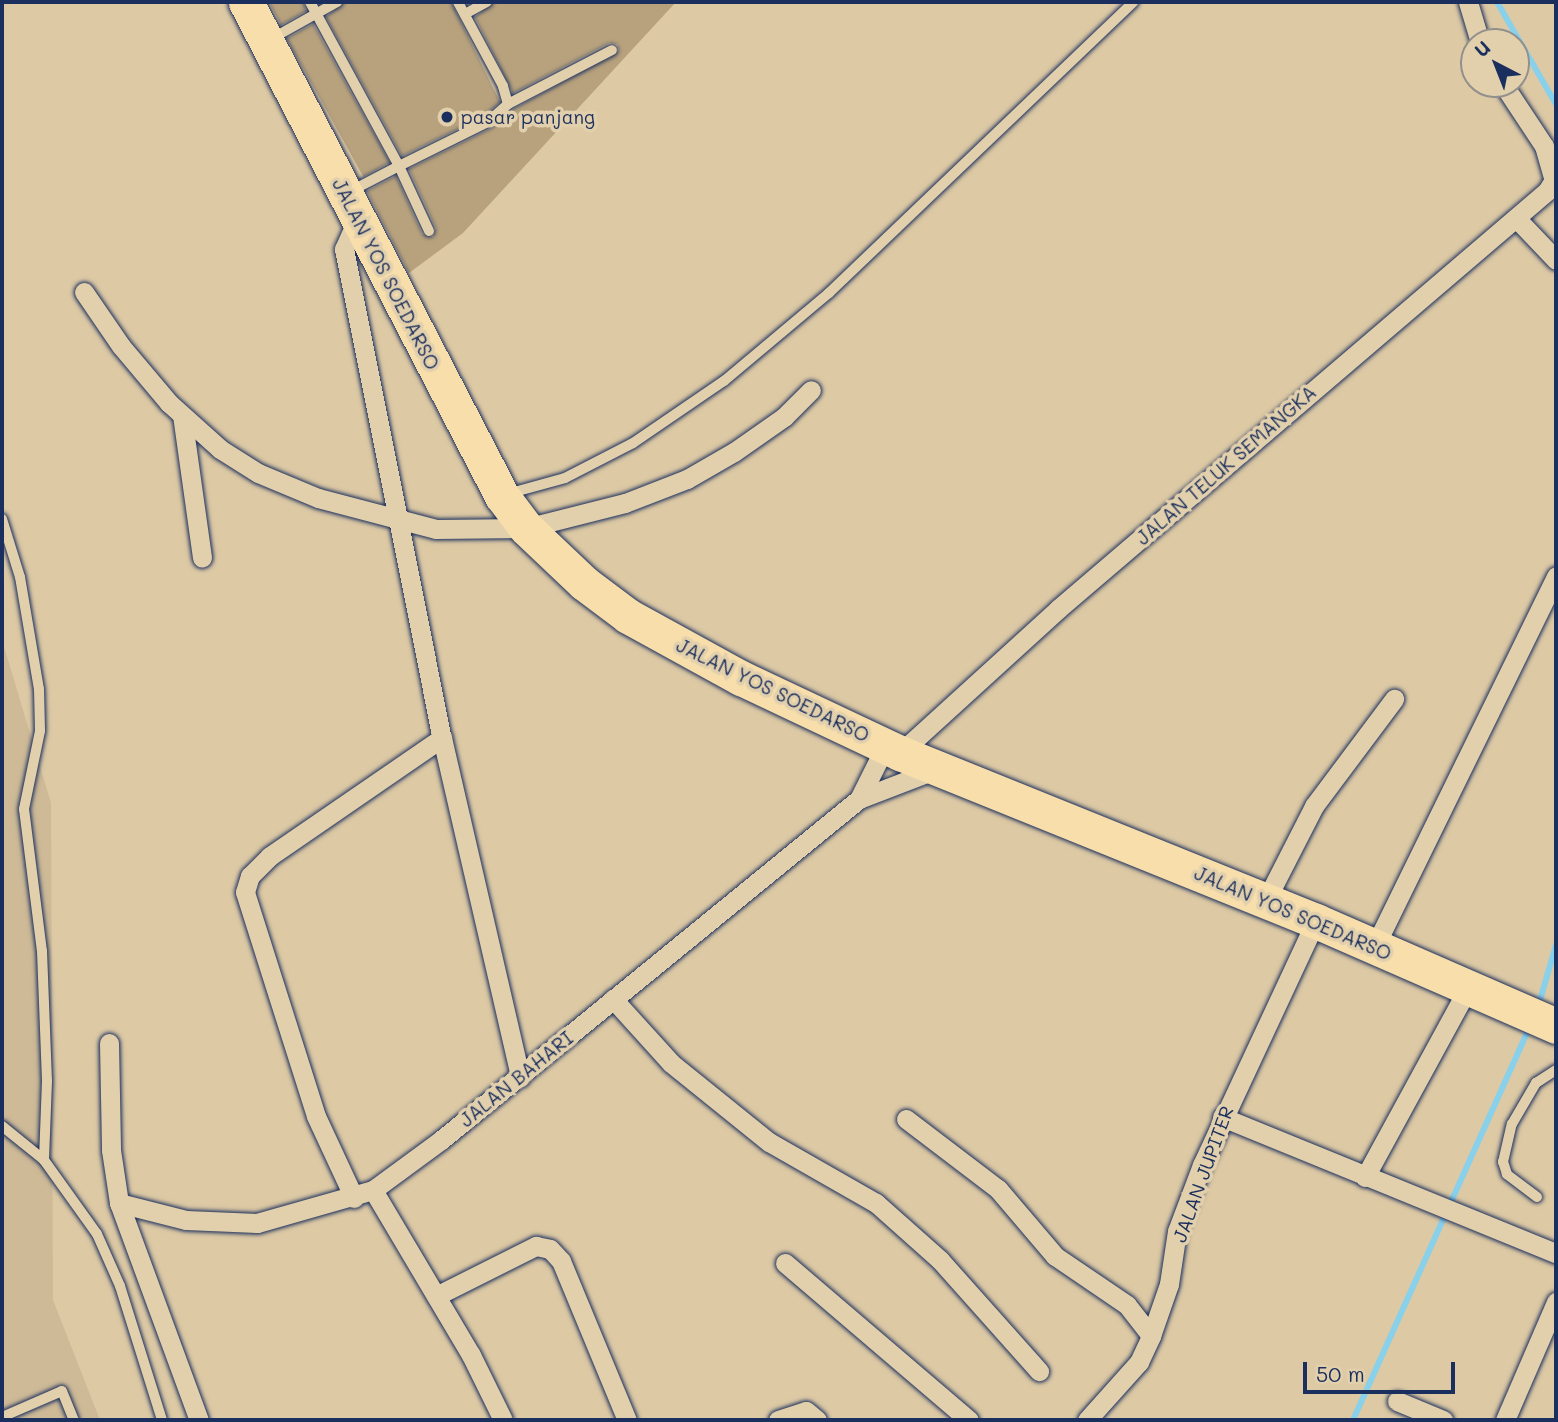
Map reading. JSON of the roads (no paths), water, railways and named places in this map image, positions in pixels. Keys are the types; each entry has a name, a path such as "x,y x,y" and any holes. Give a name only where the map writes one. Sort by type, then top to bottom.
{"highway":[{"name":"JALAN YOS SOEDARSO","path":"246,2 502,496 526,528 584,583 628,616 741,678 893,749 1266,900 1556,1026"}],"street":[{"path":"1468,2 1476,28"},
{"path":"1512,98 1544,146 1555,181"},
{"name":"JALAN TELUK SEMANGKA","path":"893,749 1516,218 1555,181"},
{"path":"1516,218 1556,260"},
{"path":"362,228 352,231 344,249 402,523 442,738 520,1077"},
{"path":"84,292 121,346 182,415 220,449 258,473 318,498 402,523 456,531 526,528 575,519 687,479 784,417 811,390"},
{"path":"182,415 202,558"},
{"path":"1374,948 1556,576"},
{"path":"1266,900 1314,806 1394,699"},
{"path":"354,1198 316,1116 245,892 250,876 270,856 442,738"},
{"name":"JALAN BAHARI","path":"119,1203 186,1220 257,1223 354,1198 373,1190 520,1077 859,799 893,749"},
{"name":"JALAN BAHARI","path":"859,799 938,768"},
{"name":"JALAN JUPITER","path":"1087,1420 1139,1362 1151,1336 1169,1284 1178,1231 1222,1117 1316,921"},
{"path":"1365,1177 1468,988"},
{"path":"613,999 671,1063 769,1142 876,1203 940,1260 1039,1370"},
{"path":"109,1042 111,1150 119,1203 199,1420"},
{"path":"1222,1117 1556,1254"},
{"path":"906,1119 998,1189 1055,1256 1127,1305 1151,1336"},
{"path":"373,1190 436,1296 503,1420"},
{"path":"436,1296 537,1246 550,1250 561,1261 627,1420"},
{"path":"785,1263 969,1420"},
{"path":"1505,1420 1556,1302"},
{"path":"1397,1401 1443,1420"},
{"path":"778,1420 806,1410 817,1420"}],"lane":[{"path":"310,2 399,166 429,231"},
{"path":"267,41 337,2"},
{"path":"458,2 503,86 508,104"},
{"path":"465,14 487,2"},
{"path":"502,496 565,478 622,449 724,381 829,293 1133,2"},
{"path":"345,194 488,122 508,104 612,50"},
{"path":"2,520 20,577 40,689 40,731 26,782 26,836 42,951 47,1081 44,1160"},
{"path":"1537,1197 1507,1174 1503,1162 1512,1124 1536,1083 1556,1070"},
{"path":"2,1126 44,1160 97,1234 120,1286 162,1420"},
{"path":"2,1417 62,1391 74,1420"}],"waterway":[{"path":"1497,2 1556,104"},
{"path":"1538,1007 1556,945"},
{"path":"1353,1420 1530,1027"}],"place":[{"name":"pasar panjang","path":"447,117"}]}
